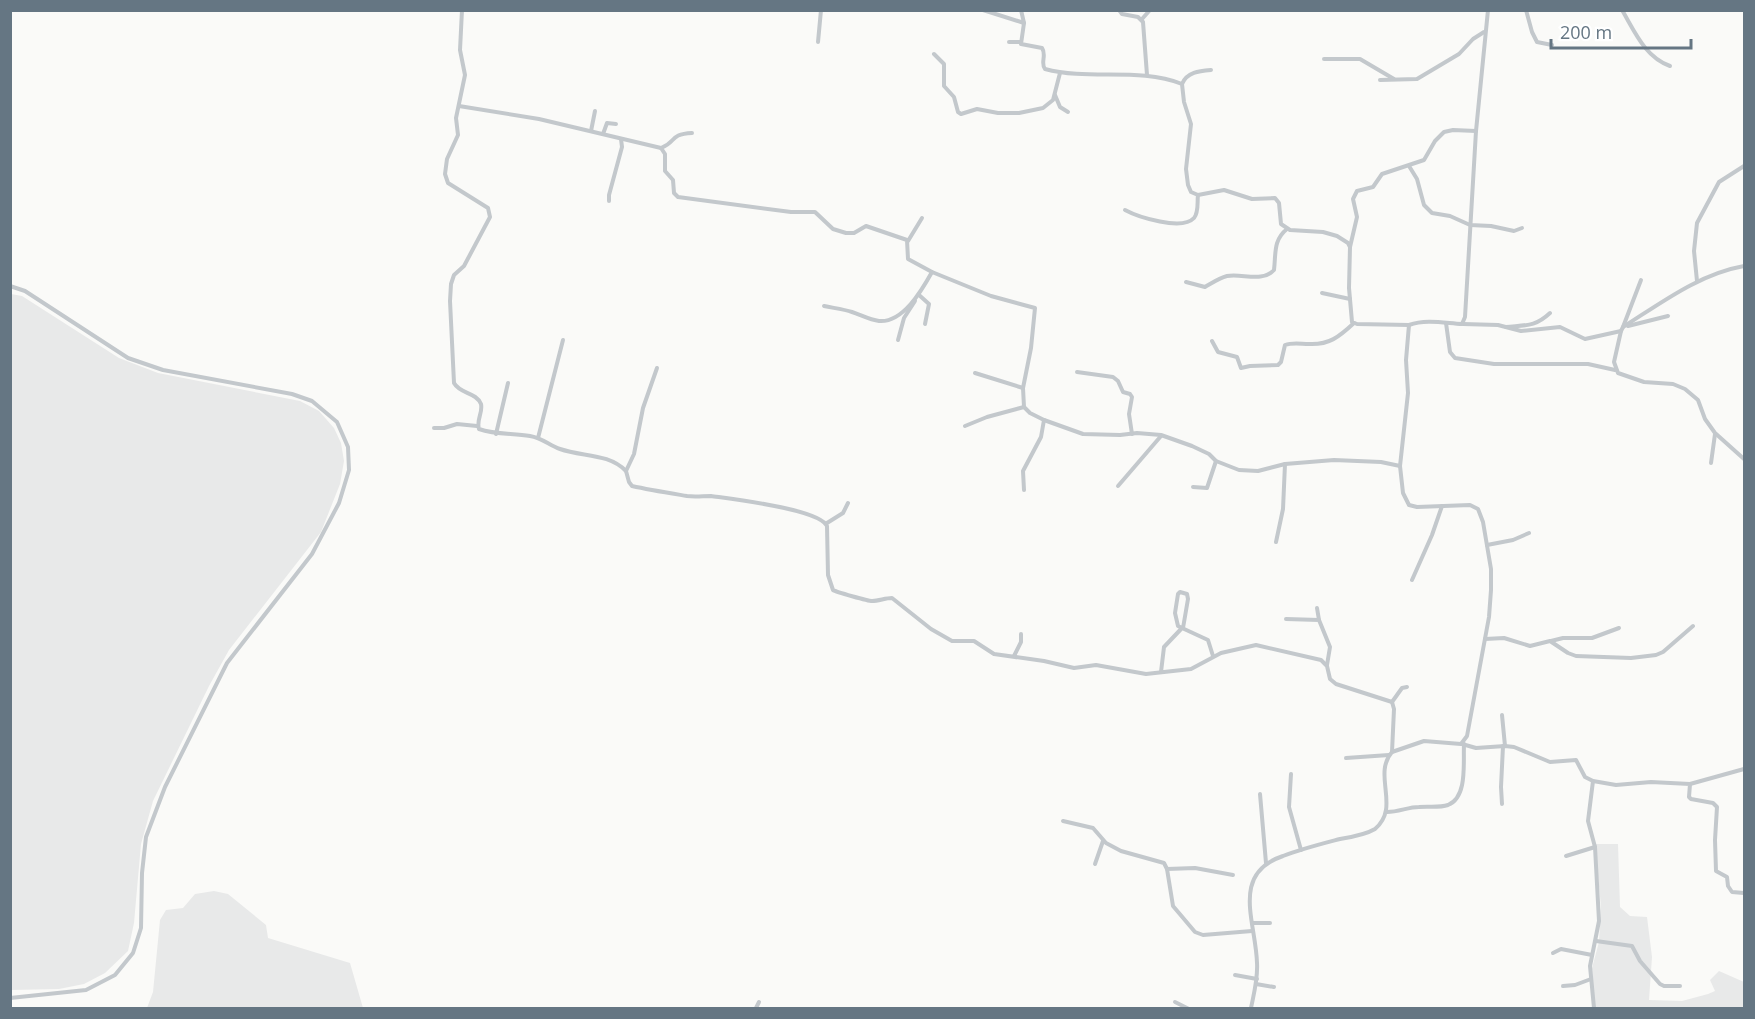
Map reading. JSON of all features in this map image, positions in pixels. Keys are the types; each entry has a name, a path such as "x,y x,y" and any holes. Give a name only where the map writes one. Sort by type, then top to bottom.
{"street":[{"path":"462,10 460,50 465,75 456,118 458,135 447,159 446,179 448,183 488,208 490,217 462,270 452,278 450,293 454,383 457,388 479,401 481,411 477,426"},
{"path":"818,42 821,10"},
{"path":"983,10 1024,23"},
{"path":"1020,42 1024,23 1022,10"},
{"path":"1119,10 1122,14 1142,19"},
{"path":"1147,75 1142,19 1150,10"},
{"path":"1462,324 1466,310 1476,131 1484,31 1488,10"},
{"path":"1526,10 1534,38 1537,42 1552,45"},
{"path":"1622,10 1648,53 1661,63 1670,66"},
{"path":"1380,80 1417,79 1459,54 1484,31"},
{"path":"1009,42 1020,42 1024,46 1042,48 1045,54 1044,68 1060,73 1147,75 1182,84"},
{"path":"934,54 943,62 944,86 954,97 961,114 977,110 1005,114 1028,111 1049,104 1055,95 1060,73"},
{"path":"1324,59 1360,59 1394,80"},
{"path":"1211,70 1190,74 1182,84 1184,102 1191,124 1187,178 1191,192 1198,195 1224,190 1252,199 1275,198 1279,203 1281,224 1287,229 1323,232 1338,236 1348,243 1350,248"},
{"path":"1055,95 1060,108 1068,112"},
{"path":"459,106 510,114 661,148 676,135 692,133"},
{"path":"591,131 595,111"},
{"path":"603,134 607,123 616,124"},
{"path":"1354,323 1350,299 1350,248 1357,217 1354,195 1359,189 1368,190 1373,187 1382,174 1410,167 1427,157 1435,141 1444,132 1476,131"},
{"path":"609,201 622,147 621,139"},
{"path":"661,148 665,154 665,173 673,180 674,193 678,197 791,212 815,212 823,217 833,229 854,233 866,226 908,242"},
{"path":"1697,280 1694,251 1697,223 1719,182 1744,166"},
{"path":"1410,167 1428,210 1470,225 1491,226 1514,231 1522,228"},
{"path":"1125,210 1137,217 1151,220 1179,223 1190,221 1197,212 1198,195"},
{"path":"922,219 908,242 908,259 932,272 998,299 1035,308 1031,348 1023,388 1024,407 1030,413 1083,435 1137,433 1161,435 1209,454 1216,462 1249,471 1285,464 1334,460 1381,462 1400,466"},
{"path":"1186,282 1205,287 1229,275 1262,276 1272,273 1275,245 1287,229"},
{"path":"1623,328 1697,280 1744,266"},
{"path":"898,340 904,318 932,272"},
{"path":"1615,370 1614,362 1623,328 1641,280"},
{"path":"10,286 25,291 128,358 163,370 292,394 312,401 337,422 348,447 349,470 339,503 312,554 227,663 165,788 147,837 142,873 141,928 133,953 115,975 86,990 10,998"},
{"path":"1322,293 1350,299"},
{"path":"824,306 884,321 896,317 918,296"},
{"path":"918,296 929,304 925,324"},
{"path":"1506,327 1539,323 1550,313"},
{"path":"1212,341 1218,352 1237,357 1241,368 1278,365 1281,362 1285,345 1319,345 1332,342 1354,323 1409,325 1417,322 1498,325 1521,331 1560,327 1585,339 1668,316"},
{"path":"1446,323 1450,352 1455,358 1494,364 1588,364 1615,370 1621,375 1644,382 1673,384 1685,389 1698,400 1715,434 1744,459"},
{"path":"1387,812 1440,806 1452,802 1461,790 1463,744 1467,736 1489,617 1491,590 1484,522 1478,509 1470,505 1417,507 1409,505 1403,494 1400,466 1408,393 1406,360 1409,325"},
{"path":"538,438 563,340"},
{"path":"626,471 634,454 643,408 657,368"},
{"path":"1077,372 1113,377 1118,381 1123,392 1132,395 1130,422 1132,434"},
{"path":"975,373 1023,388"},
{"path":"496,434 508,383"},
{"path":"965,426 987,417 1024,407"},
{"path":"1024,490 1023,471 1041,437 1044,420"},
{"path":"434,428 457,424 477,426 496,434 538,438 558,449 612,460 626,471 632,486 691,496 712,496 766,504 791,509 827,523"},
{"path":"1711,463 1715,434"},
{"path":"1118,486 1161,435"},
{"path":"1193,487 1207,488 1216,462"},
{"path":"1276,542 1282,509 1285,464"},
{"path":"827,523 843,513 848,503"},
{"path":"1412,580 1442,506"},
{"path":"827,523 829,581 836,593 870,601 892,598 931,629 952,640 974,642 994,654 1074,668 1096,665 1139,674 1196,668 1213,656 1256,645 1321,660 1327,666"},
{"path":"1487,545 1513,540 1529,533"},
{"path":"1183,628 1182,623 1188,607 1188,598 1187,594 1180,592 1176,619 1178,626 1208,640 1213,656"},
{"path":"1317,608 1319,620 1330,647 1327,666 1329,677 1336,684 1392,702"},
{"path":"1286,620 1319,620"},
{"path":"1550,641 1576,656 1631,658 1664,652 1693,626"},
{"path":"1485,639 1504,638 1530,646 1563,638 1592,638 1618,627"},
{"path":"1161,672 1164,646 1183,628"},
{"path":"1014,656 1021,642 1021,634"},
{"path":"1392,702 1402,688 1407,687"},
{"path":"1251,1008 1257,981 1257,961 1252,931 1251,885 1256,872 1266,863 1301,850 1371,831 1379,826 1387,812 1384,784 1390,754 1394,709 1392,702"},
{"path":"1502,715 1504,746 1502,804"},
{"path":"1346,758 1390,754 1424,741 1463,744 1476,748 1504,746 1526,750 1550,762 1576,760 1579,762 1582,775 1593,781 1616,784 1651,782 1690,784 1744,769"},
{"path":"1291,774 1289,807 1301,850"},
{"path":"1593,781 1588,821 1595,847 1599,902 1599,921 1590,966 1594,1008"},
{"path":"1690,784 1689,797 1691,799 1713,802 1717,807 1716,871 1726,877 1732,892 1744,892"},
{"path":"1260,794 1266,863"},
{"path":"1063,821 1093,828 1103,841 1125,853 1162,862 1167,869 1173,906 1195,932 1203,935 1252,931"},
{"path":"1095,864 1103,841"},
{"path":"1566,856 1595,847"},
{"path":"1167,869 1195,868 1233,875"},
{"path":"1252,923 1270,923"},
{"path":"1596,941 1632,946 1640,961 1660,984 1680,986"},
{"path":"1553,953 1561,949 1592,955"},
{"path":"1235,975 1274,987"},
{"path":"1563,986 1575,985 1591,979"},
{"path":"756,1008 759,1002"},
{"path":"1175,1002 1186,1008"}],"shaded area":[{"path":"11,294 22,296 119,358 158,373 300,401 319,411 334,428 341,443 344,461 340,484 321,532 229,650 153,801 141,844 134,923 128,951 105,973 84,984 59,989 11,990"},
{"path":"1595,844 1618,844 1620,907 1630,916 1647,917 1652,957 1649,1000 1682,1001 1708,994 1715,991 1710,980 1719,971 1744,982 1744,1008 1594,1008 1592,968 1599,942 1601,907"},
{"path":"214,891 228,894 266,925 268,938 350,963 363,1008 147,1008 153,992 160,920 166,910 183,908 195,894"}]}
